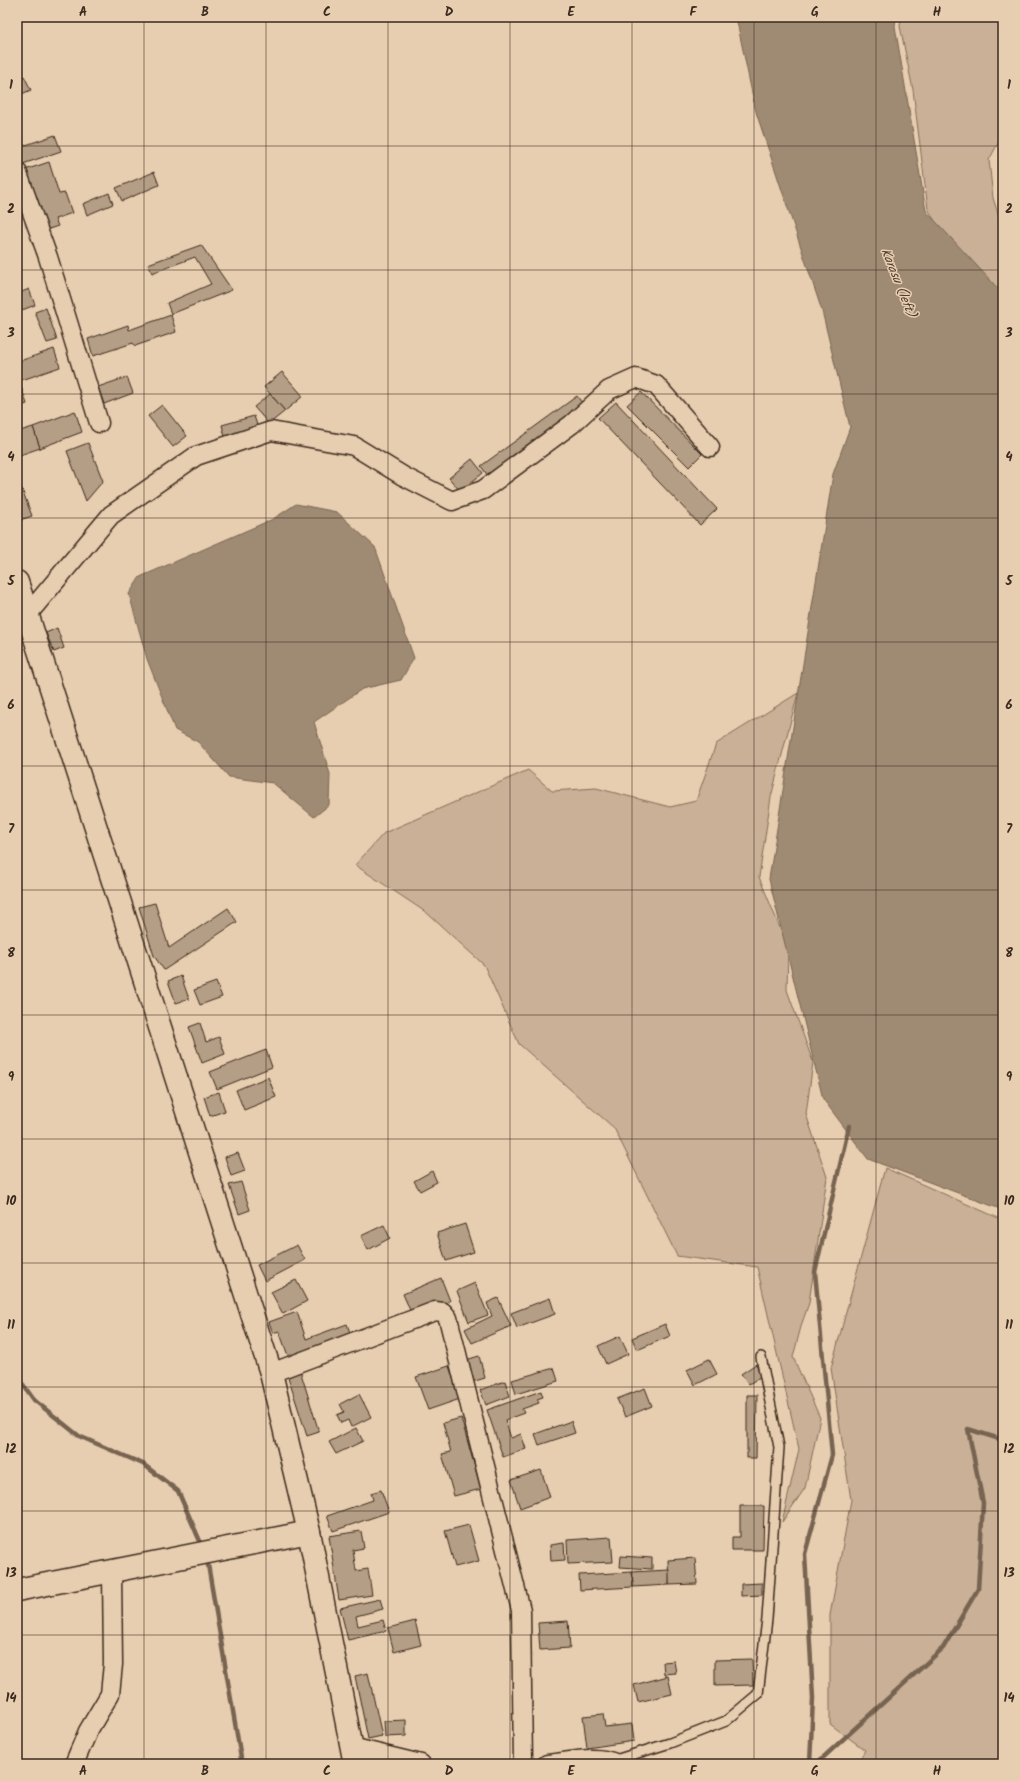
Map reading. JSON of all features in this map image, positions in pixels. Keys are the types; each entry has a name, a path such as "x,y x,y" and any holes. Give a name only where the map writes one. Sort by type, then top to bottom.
{"main road":[{"path":"17,582 272,1373 308,1532 353,1755"},
{"path":"17,1590 308,1532"}],"street":[{"path":"17,171 48,257 99,423"},
{"path":"28,614 111,515 196,456 271,431 354,446 403,476 452,501 483,490 572,424 609,390 636,378 656,385 710,447"},
{"path":"272,1373 435,1311 443,1312 448,1318 521,1610 523,1764"},
{"path":"74,1764 88,1731 110,1694 113,1664 112,1572"},
{"path":"353,1755 421,1764"},
{"path":"547,1764 592,1760 614,1763"}],"lane":[{"path":"614,1763 726,1721 758,1694 767,1619 779,1447 761,1357"}],"shaded area":[{"path":"901,17 1003,17 1003,134 989,160 993,198 1003,229 1003,295 949,246 928,209 913,90 900,26"},
{"path":"798,693 771,797 759,877 788,947 787,990 813,1062 806,1114 827,1177 809,1303 793,1357 820,1418 805,1488 782,1522 799,1449 757,1267 677,1256 614,1128 519,1044 484,965 427,913 355,865 384,833 528,770 552,791 596,788 670,807 696,801 716,744"},
{"path":"885,1168 1003,1220 1003,1764 857,1764 865,1750 830,1724 830,1615 851,1500 831,1368"}],"water":[{"name":"Karasu (left)","path":"736,17 896,17 895,26 926,211 1003,294 1003,1210 868,1159 823,1099 769,879 833,474 850,427 822,311 756,112"},
{"path":"296,504 337,512 375,547 414,658 401,680 362,689 314,722 330,774 329,805 314,817 273,783 229,777 198,742 175,730 147,659 129,594 140,577 273,519"}],"building":[{"path":"24,76 31,90 17,96 17,79"},
{"path":"55,135 61,151 23,164 17,148"},
{"path":"49,162 59,194 65,193 72,213 55,219 58,226 43,231 22,171"},
{"path":"154,172 159,185 122,201 116,188"},
{"path":"109,193 113,204 87,215 83,204"},
{"path":"201,245 232,290 171,314 167,303 211,284 195,257 152,273 148,264"},
{"path":"29,289 35,305 17,312 17,294"},
{"path":"46,308 57,340 47,343 35,312"},
{"path":"171,315 176,332 135,346 133,343 93,356 88,339 128,325 129,330"},
{"path":"54,349 60,367 19,381 27,404 18,407 17,362"},
{"path":"282,372 303,396 285,411 264,387"},
{"path":"127,377 133,393 104,404 98,387"},
{"path":"641,392 702,454 689,467 627,405"},
{"path":"270,394 285,411 269,424 254,407"},
{"path":"577,396 587,410 488,476 481,466"},
{"path":"616,402 717,509 700,525 598,418"},
{"path":"162,405 187,436 173,447 148,416"},
{"path":"75,411 82,432 40,448 33,427"},
{"path":"254,416 258,428 225,437 222,425"},
{"path":"33,427 40,448 17,456 17,432"},
{"path":"88,443 103,481 86,501 67,451"},
{"path":"472,459 483,473 460,491 449,478"},
{"path":"17,476 32,516 17,521"},
{"path":"57,628 64,648 54,652 46,633"},
{"path":"155,903 169,948 228,908 237,922 164,970 154,956 139,907"},
{"path":"181,976 189,999 176,1003 168,981"},
{"path":"216,982 222,997 200,1005 194,990"},
{"path":"200,1023 206,1042 219,1037 225,1054 202,1063 189,1027"},
{"path":"266,1050 272,1067 217,1089 210,1072"},
{"path":"268,1077 276,1097 244,1110 236,1090"},
{"path":"219,1092 225,1111 210,1116 204,1097"},
{"path":"238,1153 245,1171 231,1176 225,1157"},
{"path":"432,1171 437,1182 420,1191 414,1181"},
{"path":"241,1182 250,1210 239,1214 229,1185"},
{"path":"465,1224 474,1252 446,1261 437,1233"},
{"path":"384,1225 390,1238 368,1250 361,1236"},
{"path":"297,1245 305,1260 265,1281 257,1265"},
{"path":"441,1278 450,1301 413,1317 403,1294"},
{"path":"296,1280 307,1301 283,1314 271,1292"},
{"path":"475,1283 488,1315 469,1322 457,1291"},
{"path":"498,1298 511,1326 472,1343 465,1329 492,1316 487,1303"},
{"path":"550,1298 555,1314 517,1328 511,1313"},
{"path":"297,1312 306,1339 347,1324 353,1341 291,1364 279,1331 273,1333 269,1322"},
{"path":"665,1324 670,1336 637,1350 632,1338"},
{"path":"620,1336 628,1354 606,1364 598,1346"},
{"path":"479,1356 485,1378 472,1382 466,1360"},
{"path":"709,1359 717,1374 695,1385 687,1370"},
{"path":"756,1364 763,1375 749,1384 741,1374"},
{"path":"449,1366 460,1399 428,1410 416,1377"},
{"path":"554,1368 558,1381 516,1394 512,1380"},
{"path":"300,1370 319,1432 307,1436 287,1374"},
{"path":"505,1381 510,1396 486,1405 480,1390"},
{"path":"645,1388 652,1406 625,1417 617,1399"},
{"path":"541,1391 543,1397 537,1399 539,1403 522,1409 524,1413 505,1420 511,1438 521,1434 526,1449 503,1457 487,1410"},
{"path":"359,1394 371,1417 351,1427 348,1420 341,1423 337,1415 344,1412 340,1404"},
{"path":"747,1395 757,1395 756,1458 747,1458"},
{"path":"461,1418 481,1489 454,1496 442,1454 451,1452 443,1423"},
{"path":"571,1421 575,1433 539,1445 535,1434"},
{"path":"356,1428 363,1441 336,1454 329,1442"},
{"path":"541,1470 550,1497 520,1508 511,1480"},
{"path":"381,1490 389,1512 333,1531 327,1516 373,1500 371,1493"},
{"path":"740,1506 764,1506 763,1550 732,1550 732,1537 740,1537"},
{"path":"469,1525 479,1561 455,1567 445,1531"},
{"path":"361,1531 364,1548 353,1550 356,1571 368,1569 372,1595 339,1600 329,1536"},
{"path":"611,1537 613,1562 568,1564 567,1540"},
{"path":"564,1543 565,1560 551,1561 550,1545"},
{"path":"621,1556 652,1558 652,1569 620,1567"},
{"path":"695,1558 697,1584 669,1585 668,1560"},
{"path":"669,1570 669,1585 633,1587 632,1572"},
{"path":"632,1572 633,1587 580,1590 579,1575"},
{"path":"762,1583 762,1595 741,1596 741,1584"},
{"path":"380,1599 383,1609 356,1616 358,1626 383,1620 386,1631 348,1640 340,1608"},
{"path":"415,1621 421,1645 394,1652 388,1628"},
{"path":"568,1621 570,1648 540,1650 538,1623"},
{"path":"752,1659 753,1685 715,1686 715,1660"},
{"path":"674,1661 676,1673 664,1674 663,1662"},
{"path":"368,1673 382,1736 368,1739 355,1676"},
{"path":"668,1676 672,1694 638,1702 634,1685"},
{"path":"603,1714 605,1727 632,1724 634,1741 587,1748 583,1716"},
{"path":"406,1720 406,1736 385,1737 384,1721"}],"waterway":[{"path":"810,1764 813,1698 805,1554 832,1455 815,1272 849,1126"},
{"path":"17,1376 34,1400 79,1436 143,1464 178,1491 203,1548"},
{"path":"816,1764 943,1648 978,1589 983,1503 968,1429 1003,1440"},
{"path":"207,1559 242,1764"}]}
